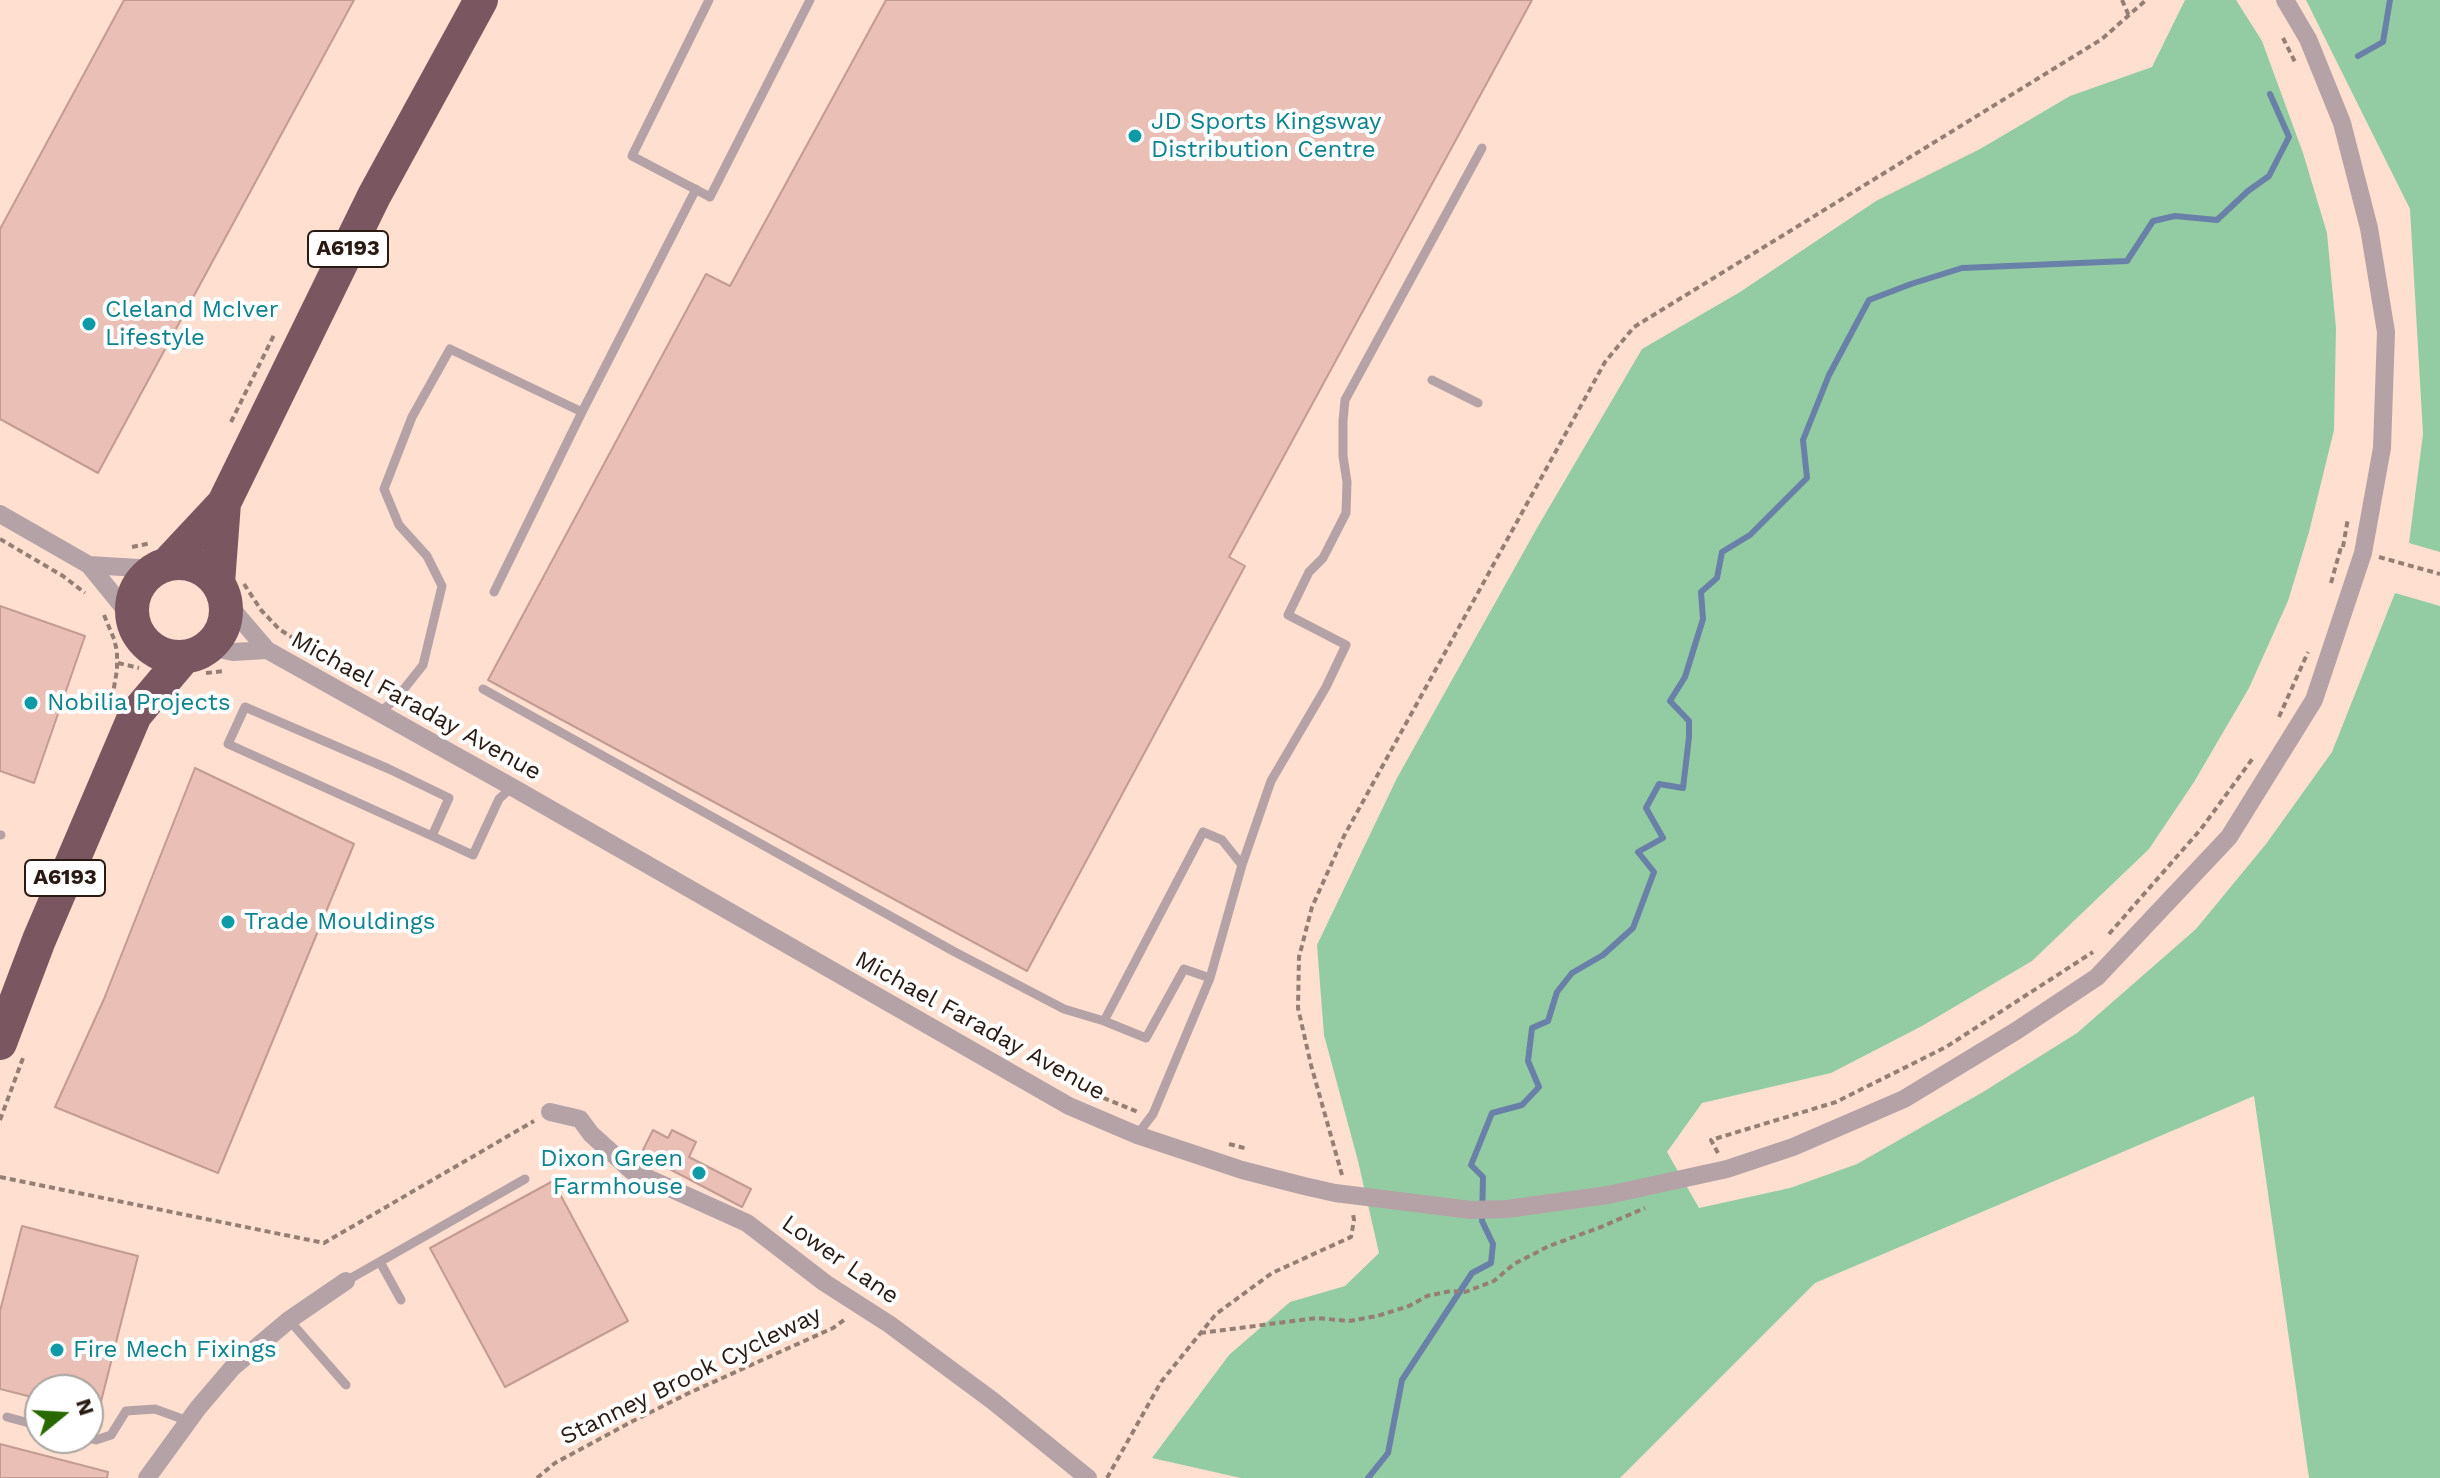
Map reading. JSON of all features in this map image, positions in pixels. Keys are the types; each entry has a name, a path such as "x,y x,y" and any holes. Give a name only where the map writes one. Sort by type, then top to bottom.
{"highway":[{"name":"A6193","path":"125,623 136,590 144,578 161,566 224,503 374,196 481,0"},
{"name":"A6193","path":"196,652 224,627 224,503"},
{"path":"161,566 182,563 196,566 209,573 222,592"},
{"path":"125,623 153,650 168,656 196,652"},
{"path":"125,623 135,715"},
{"path":"135,715 196,652"},
{"name":"A6193","path":"0,1043 44,927 135,715"}],"street":[{"name":"Michael Faraday Avenue","path":"267,650 1069,1106 1137,1135 1242,1170 1348,1195 1471,1210 1608,1195 1727,1169 1793,1147 1904,1099 2097,977 2229,837 2314,700 2363,553 2382,448 2386,332 2369,228 2342,123 2308,39 2285,0"},
{"path":"0,514 89,565 125,623"},
{"path":"89,565 161,566"},
{"path":"222,592 267,650"},
{"path":"196,652 267,650"},
{"name":"Lower Lane","path":"550,1112 580,1119 591,1134 632,1171 747,1223 825,1283 993,1401 1088,1478"},
{"path":"147,1478 188,1421 233,1367 289,1320 346,1281"}],"lane":[{"path":"709,0 632,156 710,197 810,0"},
{"path":"1137,1135 1153,1114 1210,978 1242,865 1271,781 1326,687 1346,645 1288,615 1309,572 1323,558 1346,513 1347,482 1343,456 1345,400 1482,148"},
{"path":"494,592 696,189"},
{"path":"380,712 396,699 423,665 442,586 427,556 399,525 384,489 412,417 450,349 582,412"},
{"path":"1432,380 1478,403"},
{"path":"483,689 953,951 1064,1009 1146,1038 1184,969 1210,978"},
{"path":"432,836 449,798 245,707 228,744 473,855 499,799 512,787"},
{"path":"1104,1021 1203,832 1222,840 1242,865"},
{"path":"346,1281 525,1179"},
{"path":"380,1262 401,1300"},
{"path":"289,1320 346,1385"},
{"path":"104,1437 111,1435 126,1411 155,1409 188,1421"},
{"path":"7,1417 24,1422"}],"path":[{"path":"2122,0 2129,16"},
{"path":"1107,1478 1161,1382 1216,1314 1272,1273 1351,1237 1354,1220 1298,1008 1299,957 1312,907 1344,836 1605,362 1634,327 2102,39 2146,0"},
{"path":"2282,35 2300,73"},
{"path":"2329,591 2351,507"},
{"path":"0,539 63,576 88,595"},
{"path":"2341,547 2440,574"},
{"path":"261,610 293,640 332,662"},
{"path":"117,670 114,639 125,623"},
{"path":"2278,719 2310,649"},
{"path":"2103,941 2201,829 2254,757"},
{"path":"1727,1169 1711,1140 1836,1102 1946,1047 2093,952"},
{"path":"0,1177 324,1243 550,1112"},
{"path":"1200,1333 1317,1318 1349,1321 1409,1306 1427,1296 1451,1291 1465,1292 1494,1281 1514,1264 1549,1246 1646,1207"},
{"name":"Stanney Brook Cycleway","path":"537,1478 555,1463 633,1421 833,1328 862,1307"}],"green space":[{"path":"2185,0 2236,0 2262,41 2303,153 2327,233 2336,328 2334,430 2288,601 2249,688 2194,782 2149,849 2032,961 1922,1026 1831,1073 1702,1103 1667,1152 1699,1208 1790,1188 1857,1164 1983,1092 2077,1033 2196,929 2266,844 2332,752 2395,593 2440,606 2440,1478 2309,1478 2254,1096 1815,1283 1620,1478 1241,1478 1152,1458 1229,1355 1290,1302 1345,1286 1379,1253 1324,1035 1317,945 1397,778 1537,528 1642,349 1740,292 1876,201 1980,149 2070,96 2152,67"},
{"path":"2306,0 2440,0 2440,552 2409,543 2423,434 2410,209"}],"building":[{"name":"Cleland McIver Lifestyle","path":"124,0 354,0 98,473 0,419 0,229"},
{"path":"886,0 1532,0 1229,557 1245,566 1027,971 488,680 706,274 730,286"},
{"name":"Nobilia Projects","path":"0,606 85,636 34,783 0,771"},
{"name":"Trade Mouldings","path":"195,768 354,844 218,1173 55,1107 104,999"},
{"name":"Dixon Green Farmhouse","path":"653,1130 668,1138 672,1130 696,1142 689,1157 751,1189 742,1207 641,1154"},
{"path":"553,1181 628,1321 505,1387 430,1248"},
{"name":"Fire Mech Fixings","path":"22,1226 138,1256 104,1390 104,1374 24,1374 24,1395 0,1389 0,1311"},
{"path":"0,1444 24,1450 24,1454 39,1454 108,1472 107,1478 0,1478"}],"waterway":[{"path":"2358,56 2383,42 2390,0"},
{"path":"1368,1478 1388,1453 1402,1380 1472,1273 1491,1263 1493,1244 1482,1221 1483,1177 1471,1165 1492,1113 1522,1105 1539,1087 1528,1061 1532,1028 1548,1021 1557,992 1572,973 1603,955 1633,928 1654,872 1638,852 1663,838 1646,808 1659,784 1683,788 1689,721 1670,701 1685,677 1703,619 1701,592 1717,578 1722,552 1750,535 1807,478 1803,440 1829,375 1869,300 1962,268 2127,261 2153,221 2175,216 2217,220 2269,176 2289,137 2270,94"}],"place":[{"name":"JD Sports Kingsway Distribution Centre","path":"1135,136"},
{"name":"Cleland McIver Lifestyle","path":"89,324"},
{"name":"Nobilia Projects","path":"31,703"},
{"name":"Trade Mouldings","path":"228,922"},
{"name":"Dixon Green Farmhouse","path":"699,1173"},
{"name":"Fire Mech Fixings","path":"57,1350"}]}
